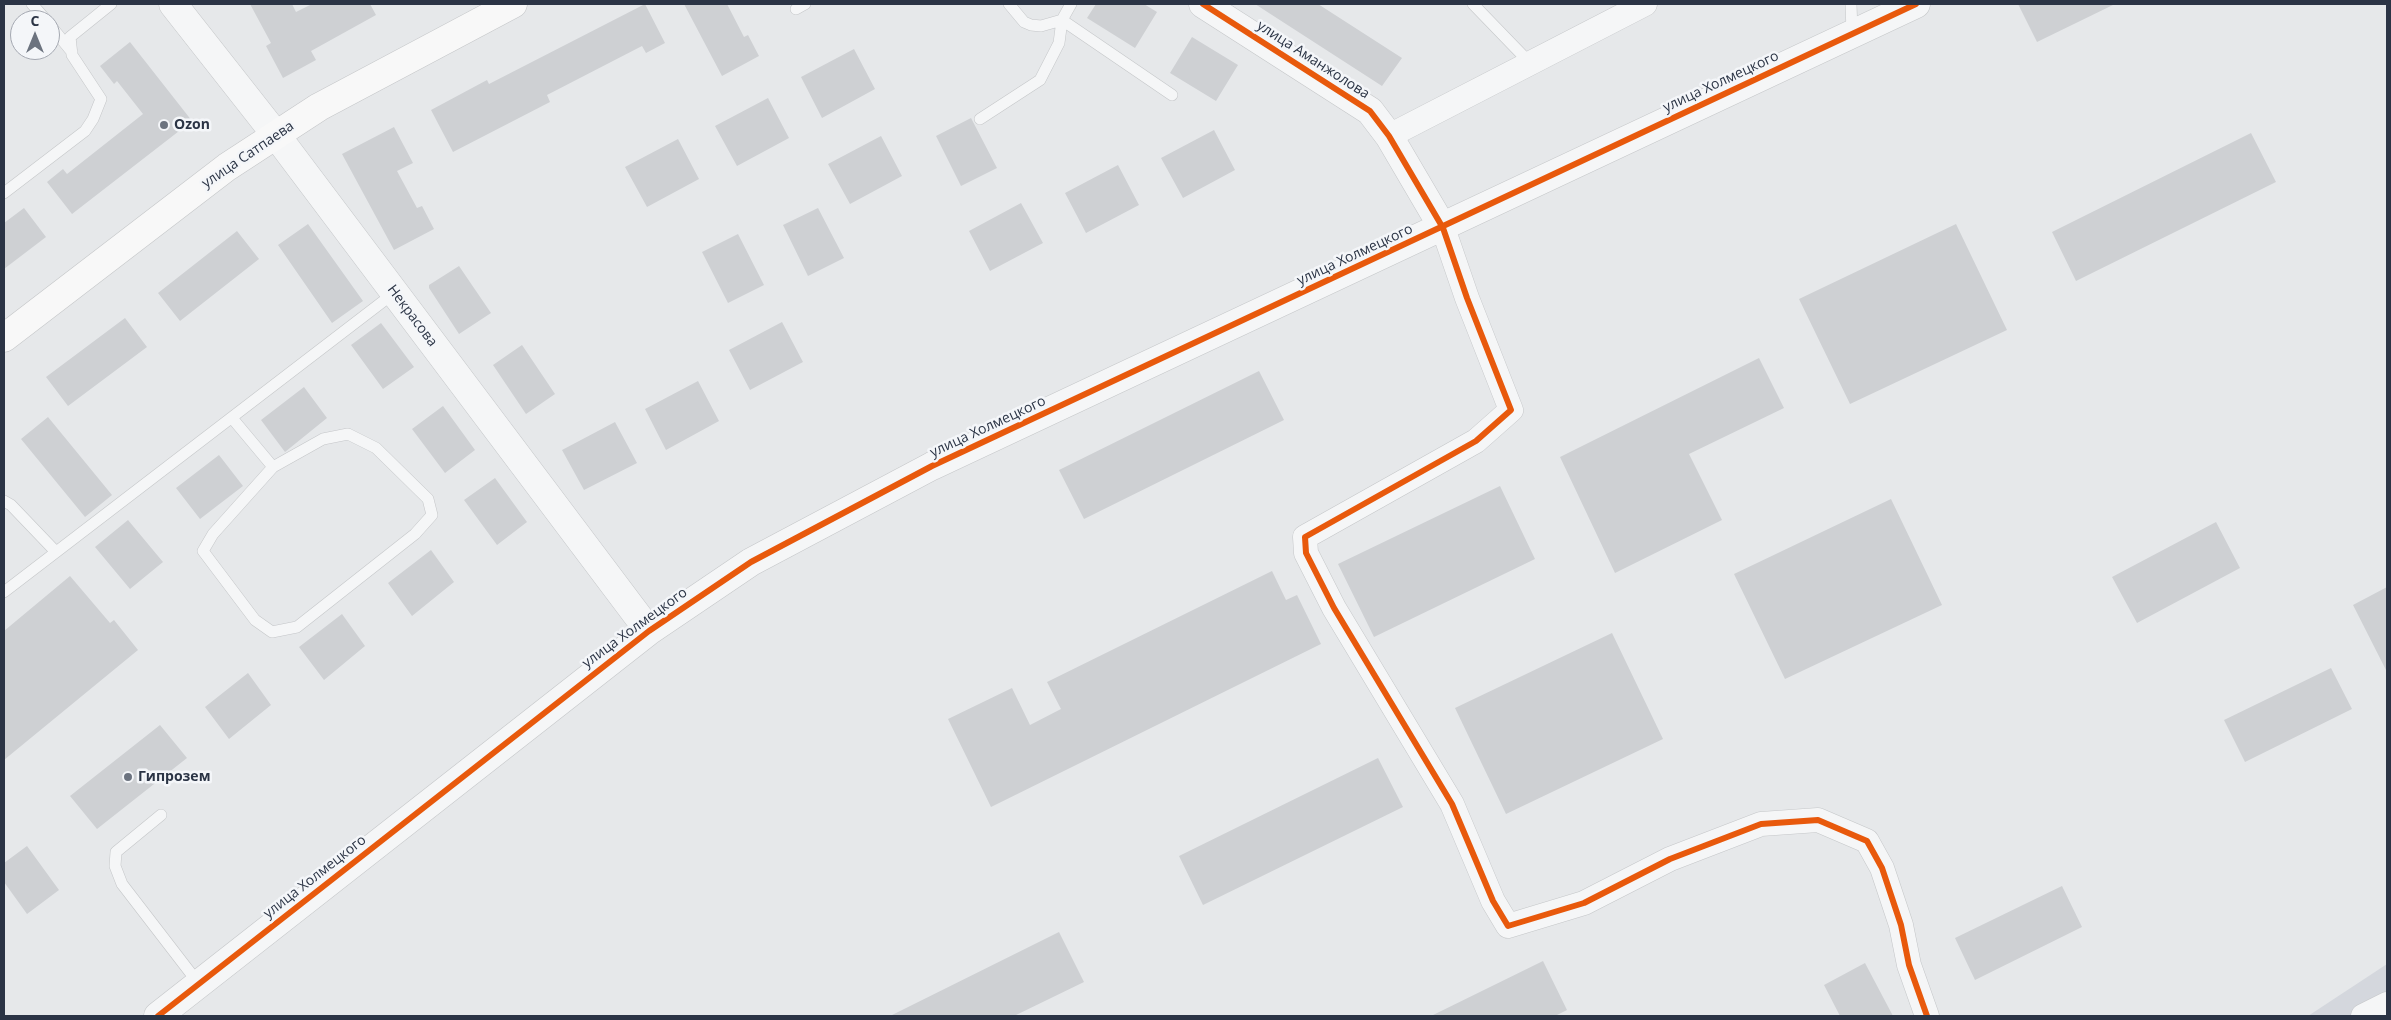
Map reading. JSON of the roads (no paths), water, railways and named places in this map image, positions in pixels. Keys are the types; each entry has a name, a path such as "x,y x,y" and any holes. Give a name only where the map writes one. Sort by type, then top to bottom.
{"main road":[{"name":"улица Сатпаева","path":"4,338 227,167 319,107 513,4"}],"street":[{"name":"Некрасова","path":"173,4 276,135 649,631"},
{"name":"улица Аманжолова","path":"1203,4 1370,112 1390,136 1443,228"},
{"path":"1390,136 1645,4"},
{"name":"улица Холмецкого","path":"158,1016 649,631 751,562 932,466 1443,228 1916,4"},
{"path":"1443,228 1467,298 1511,410 1476,441 1305,537 1306,553 1334,608 1452,804 1493,901 1508,926 1584,902 1670,859 1761,824 1818,820 1867,841 1882,868 1901,925 1909,965 1927,1016"},
{"path":"2364,1016 2387,1004"}],"lane":[{"path":"72,52 70,37 111,4"},
{"path":"1009,4 1024,22 1031,25 1042,26 1062,20"},
{"path":"980,118 1040,80 1059,43 1062,20 1071,4"},
{"path":"1473,4 1530,64"},
{"path":"1851,4 1852,34"},
{"path":"1062,20 1172,95"},
{"path":"4,193 85,131 93,119 101,99 72,52 60,37"},
{"path":"4,592 394,293"},
{"path":"232,418 273,468"},
{"path":"348,434 376,448 428,498 432,516 415,534 297,627 272,632 256,620 203,551 213,534 273,468 322,439 348,434"},
{"path":"4,501 11,505 56,552"},
{"path":"161,816 116,852 115,866 122,884 199,984"}],"place":[{"name":"Ozon","path":"164,125"},
{"name":"Гипрозем","path":"128,777"}]}
